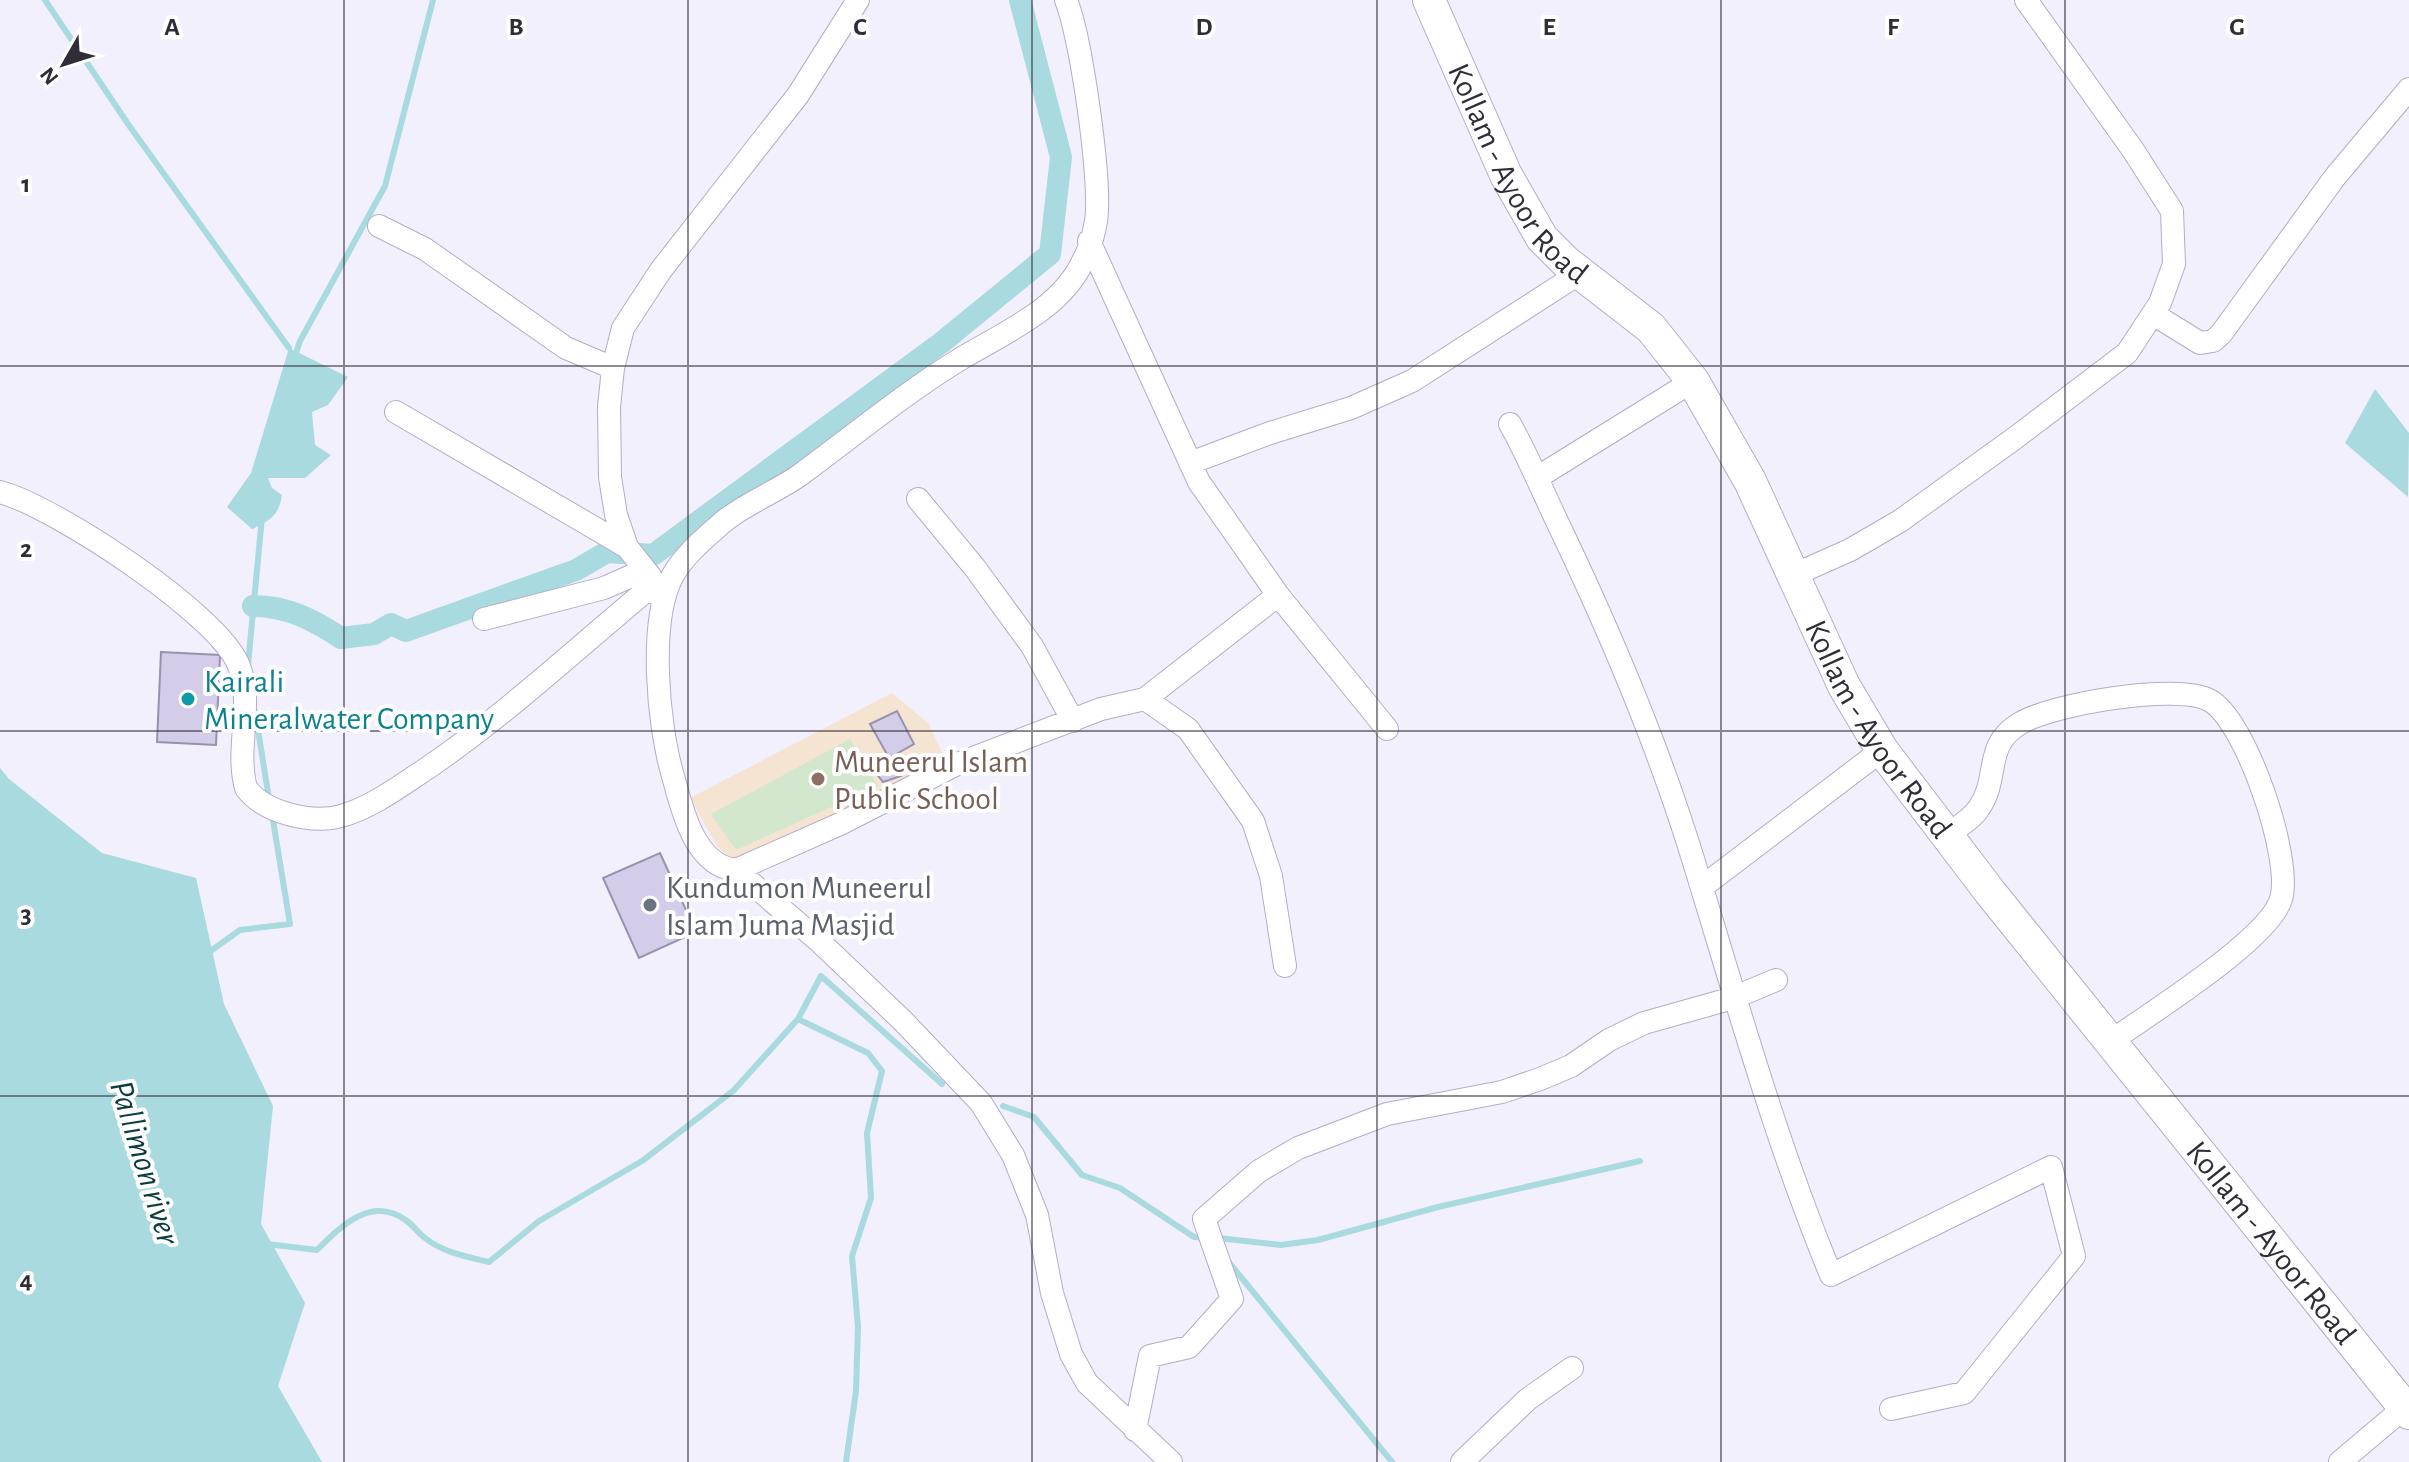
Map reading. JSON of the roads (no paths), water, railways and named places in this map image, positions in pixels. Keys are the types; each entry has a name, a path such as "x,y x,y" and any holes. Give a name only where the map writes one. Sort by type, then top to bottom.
{"main road":[{"name":"Kollam - Ayoor Road","path":"1429,0 1521,204 1542,238 1580,273 1651,328 1693,381 1750,481 1796,574 1844,686 1882,750 2110,1042 2407,1410"}],"street":[{"path":"858,0 798,95 641,298 623,328 613,368 610,477 616,515 643,570 661,730 695,840 724,869 736,870 840,824 955,765 1101,709 1145,699 1278,595"},
{"path":"396,412 643,570 674,574 689,554 727,520 778,491 952,364 1026,321 1060,292 1083,263 1096,220 1095,172 1083,84 1066,0"},
{"path":"1796,574 1850,550 1900,521 2127,353 2153,314 2174,264 2172,211 2133,150 2026,0"},
{"path":"2153,314 2200,343 2213,341 2221,334 2335,177 2409,89"},
{"path":"379,226 425,249 566,348 613,368"},
{"path":"1089,241 1199,482 1278,595 1387,729"},
{"path":"1190,463 1257,437 1351,408 1412,381 1580,273"},
{"path":"1538,477 1693,381"},
{"path":"1510,424 1538,477 1632,685 1702,887 1733,998 1789,1174 1831,1275 2051,1167 2074,1256 1964,1393 1891,1409"},
{"path":"0,492 22,498 85,532 193,611 226,640 240,667 244,696 244,781 249,793 294,817 309,819 341,816 397,788 515,703 643,570"},
{"path":"918,499 975,568 1032,646 1073,721"},
{"path":"484,619 604,588 643,570"},
{"path":"1947,835 1979,808 1992,783 1993,756 2003,736 2021,722 2055,710 2099,702 2176,694 2209,700 2235,724 2261,785 2282,854 2282,899 2267,922 2226,959 2110,1042"},
{"path":"1145,699 1188,729 1253,821 1271,876 1285,966"},
{"path":"1702,887 1882,750"},
{"path":"736,870 883,1001 981,1103 1013,1155 1037,1215 1052,1293 1071,1354 1087,1383 1171,1462"},
{"path":"1135,1430 1150,1356 1189,1347 1232,1299 1204,1219 1259,1171 1298,1148 1344,1128 1449,1099 1502,1092 1571,1066 1609,1040 1644,1023 1733,998 1776,980"},
{"path":"1462,1462 1528,1399 1572,1368"},
{"path":"2340,1462 2407,1410"}],"water":[{"path":"289,348 348,377 328,405 312,412 315,445 331,455 305,478 268,478 272,488 282,495 281,502 273,516 252,529 227,507 251,473"},
{"path":"2375,389 2409,433 2408,497 2345,443"},
{"name":"Pallimon river","path":"0,768 9,779 102,853 196,878 224,1004 273,1106 261,1224 305,1303 278,1386 322,1462 0,1462"}],"waterway":[{"path":"45,0 128,124 289,348"},
{"path":"294,359 300,341 385,186 433,0"},
{"path":"253,606 277,608 300,615 341,638 374,634 391,624 406,631 576,570 607,552 653,555 941,343 1050,254 1061,157 1020,0"},
{"path":"248,665 262,517"},
{"path":"255,711 269,799"},
{"path":"205,955 240,930 290,924 272,814"},
{"path":"267,1244 317,1250 358,1216 382,1211 407,1221 439,1247 489,1262 539,1221 642,1161 734,1090 798,1019 821,976 942,1084"},
{"path":"798,1019 868,1053 882,1071 867,1133 871,1198 852,1256 858,1327 856,1391 846,1462"},
{"path":"1003,1106 1034,1117 1082,1175 1120,1188 1194,1237 1207,1238"},
{"path":"1218,1238 1281,1245 1318,1240 1438,1207 1640,1161"},
{"path":"1227,1260 1392,1462"}],"place":[{"name":"Kairali Mineralwater Company","path":"188,699"},
{"name":"Muneerul Islam Public School","path":"818,779"},
{"name":"Kundumon Muneerul Islam Juma Masjid","path":"650,905"}]}
